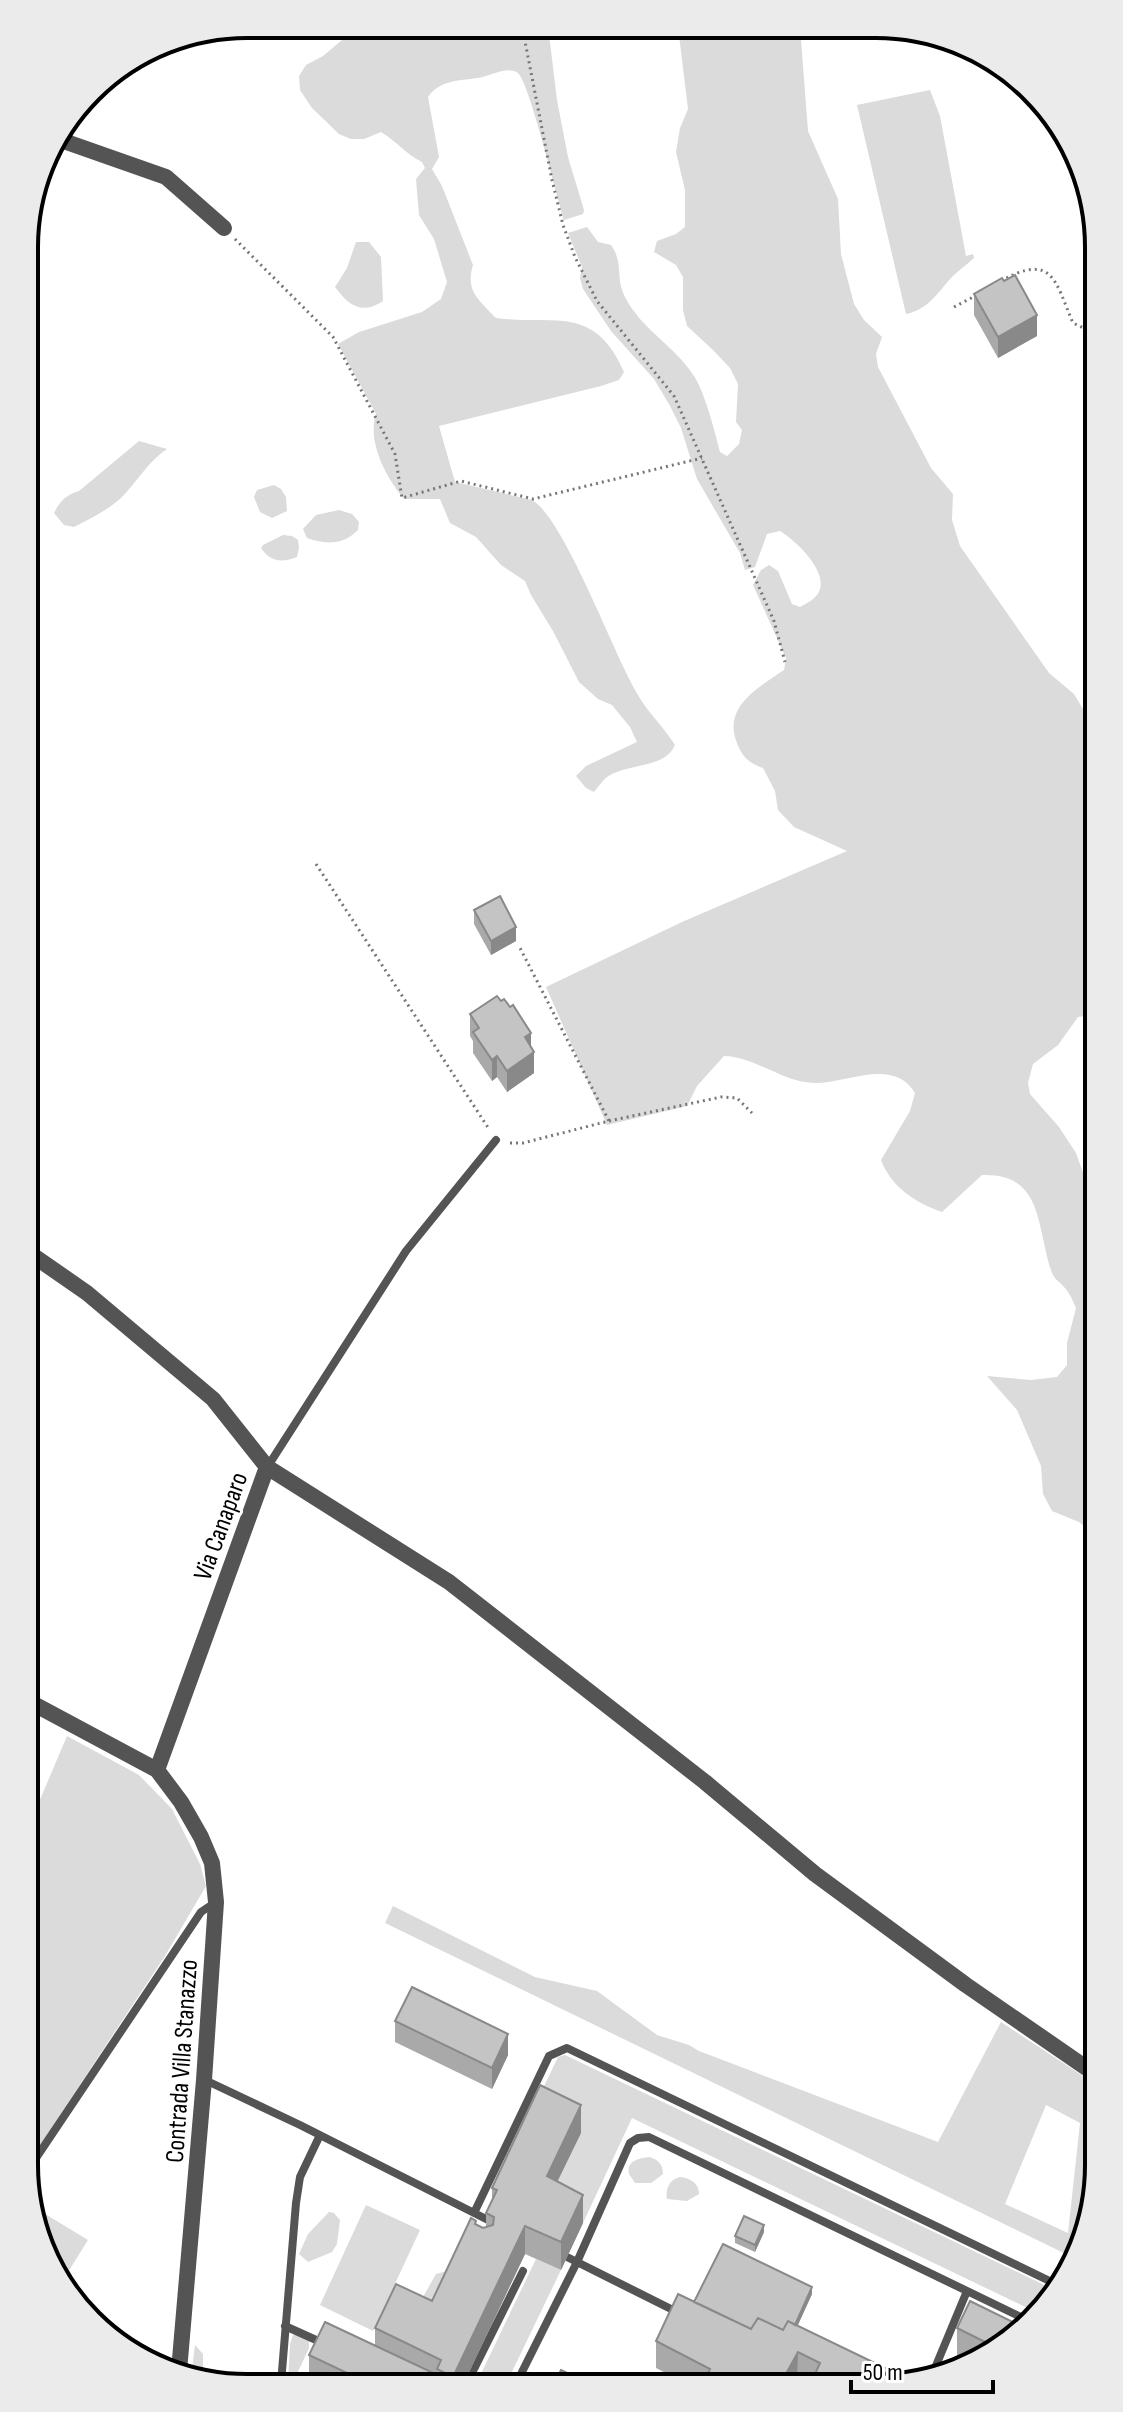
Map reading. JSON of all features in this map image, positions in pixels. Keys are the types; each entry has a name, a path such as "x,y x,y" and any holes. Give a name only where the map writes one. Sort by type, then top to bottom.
{"street":[{"path":"67,142 166,177 224,228"},
{"name":"Via Canaparo","path":"38,1259 87,1293 213,1399 267,1467 157,1770"},
{"path":"267,1467 449,1582 705,1782 815,1874 966,1985 1085,2067"},
{"path":"38,1706 157,1770"},
{"name":"Contrada Villa Stanazzo","path":"157,1770 181,1802 201,1837 212,1863 216,1902 180,2362"}],"lane":[{"path":"267,1467 406,1251 496,1140"},
{"path":"38,2155 201,1912 216,1902"},
{"path":"474,2213 549,2056 567,2048 1050,2281"},
{"path":"204,2080 495,2223"},
{"path":"282,2374 300,2177 320,2135"},
{"path":"521,2374 577,2262 630,2143 638,2138 649,2137 1020,2316"},
{"path":"567,2257 685,2315"},
{"path":"472,2374 523,2271"},
{"path":"936,2365 967,2291"},
{"path":"285,2326 341,2351"}],"path":[{"path":"524,38 549,167 563,225 575,257 597,301 674,396 774,621 785,662"},
{"path":"224,228 333,337 395,454 402,498 461,481 533,499 702,458"},
{"path":"990,287 1017,272 1033,269 1046,271 1055,279 1073,323 1085,329"},
{"path":"954,307 978,294"},
{"path":"316,864 496,1140 523,1143 721,1097 737,1098 752,1113"},
{"path":"519,946 609,1121"}],"shaded area":[{"path":"344,38 549,38 557,100 583,214 564,220 529,97 523,81 514,71 450,82 433,91 428,97 439,157 432,169 442,186 473,265 472,288 484,306 496,318 554,320 585,327 612,350 624,372 619,380 601,386 439,426 455,482 532,500 545,512 573,559 638,695 675,745 663,758 607,777 594,792 576,776 586,766 637,742 630,727 612,705 598,699 579,682 525,581 501,565 476,537 450,523 440,499 404,499 380,459 374,436 376,414 338,344 359,332 422,312 441,299 447,282 434,239 419,215 416,179 425,168 422,162 381,132 364,139 351,139 339,134 312,108 300,90 299,76 306,65"},
{"path":"679,38 801,38 808,131 838,199 841,254 854,304 864,320 882,337 876,354 878,367 931,468 953,494 952,520 960,546 1049,673 1074,694 1085,712 1085,1016 1078,1017 1058,1045 1033,1064 1028,1083 1030,1094 1059,1127 1076,1153 1085,1178 1085,1527 1052,1511 1043,1494 1041,1466 1017,1410 987,1376 1031,1380 1057,1377 1067,1365 1067,1343 1076,1308 1068,1291 1052,1273 1035,1207 1028,1194 1017,1183 1002,1177 982,1175 942,1212 906,1193 891,1178 881,1160 910,1111 915,1093 906,1082 884,1074 830,1082 805,1082 736,1057 724,1056 697,1086 687,1106 607,1125 546,987 682,922 847,851 794,827 778,810 775,791 763,768 744,756 734,730 734,719 746,699 784,670 786,658 753,585 761,570 769,565 778,571 792,604 800,607 812,600 820,589 821,581 814,564 801,548 780,531 767,534 755,567 745,570 740,553 697,479 681,428 670,406 654,379 611,331 583,289 580,278 582,267 568,233 587,227 598,242 611,245 617,258 625,297 640,319 694,376 706,402 720,452 727,456 739,444 742,430 736,422 738,384 730,368 687,326 683,310 683,277 676,265 654,252 657,241 685,227 685,190 676,152 680,128 688,109"},
{"path":"930,90 940,116 966,256 973,254 974,258 928,304 906,314 857,105"},
{"path":"356,242 369,242 381,257 383,301 369,307 356,306 335,287 347,268"},
{"path":"139,441 167,449 112,505 74,527 64,525 54,513 61,502 79,491"},
{"path":"274,485 286,497 287,511 272,518 260,512 254,497 257,490"},
{"path":"339,510 352,514 359,522 358,530 347,539 334,542 307,538 303,529 316,515"},
{"path":"283,535 298,540 297,557 277,560 261,548"},
{"path":"67,1736 139,1775 172,1809 200,1864 206,1886 165,1956 38,2148 38,1804"},
{"path":"393,1906 535,1977 597,1991 657,2035 938,2142 1001,2022 1085,2077 1085,2178 1078,2219 1065,2254 385,1923","holes":["1046,2105 1080,2123 1068,2233 1005,2204"]},
{"path":"565,2055 1046,2286 1028,2308 632,2118 583,2223 547,2203 533,2109 558,2057"},
{"path":"650,2157 660,2163 663,2174 651,2183 635,2183 629,2174 629,2166 638,2159"},
{"path":"680,2177 693,2182 699,2194 687,2201 667,2199 669,2185"},
{"path":"366,2205 420,2230 373,2331 320,2305"},
{"path":"329,2212 340,2220 337,2244 332,2252 308,2262 299,2254 308,2234"},
{"path":"44,2213 88,2240 68,2272 54,2245"},
{"path":"536,2259 561,2270 511,2374 481,2374"},
{"path":"447,2271 435,2321 423,2297 436,2274"},
{"path":"298,2334 309,2341 309,2348 297,2374 288,2374 290,2344 293,2335"},
{"path":"195,2345 203,2354 203,2369 192,2367"}],"building":[{"path":"1015,275 1037,315 998,337 974,294 1002,278 1004,281"},
{"path":"500,896 516,927 491,941 474,910"},
{"path":"497,996 510,1007 513,1005 531,1033 525,1037 534,1052 507,1071 497,1056 492,1060 473,1032 479,1028 470,1014"},
{"path":"412,1987 508,2034 492,2068 395,2021"},
{"path":"540,2085 581,2105 547,2176 583,2195 561,2242 525,2226 454,2374 447,2374 437,2369 441,2360 375,2328 396,2284 432,2301 471,2218 483,2228 493,2225 494,2217 486,2213 497,2190 492,2188"},
{"path":"744,2216 764,2225 755,2245 735,2236"},
{"path":"723,2244 812,2287 795,2325 788,2321 783,2330 758,2318 751,2329 694,2302"},
{"path":"678,2294 751,2329 758,2318 783,2330 788,2321 895,2373 815,2374 820,2363 798,2352 786,2374 708,2374 710,2369 656,2341"},
{"path":"970,2301 1014,2322 986,2342 957,2328"},
{"path":"325,2322 436,2374 349,2374 309,2355"}]}
